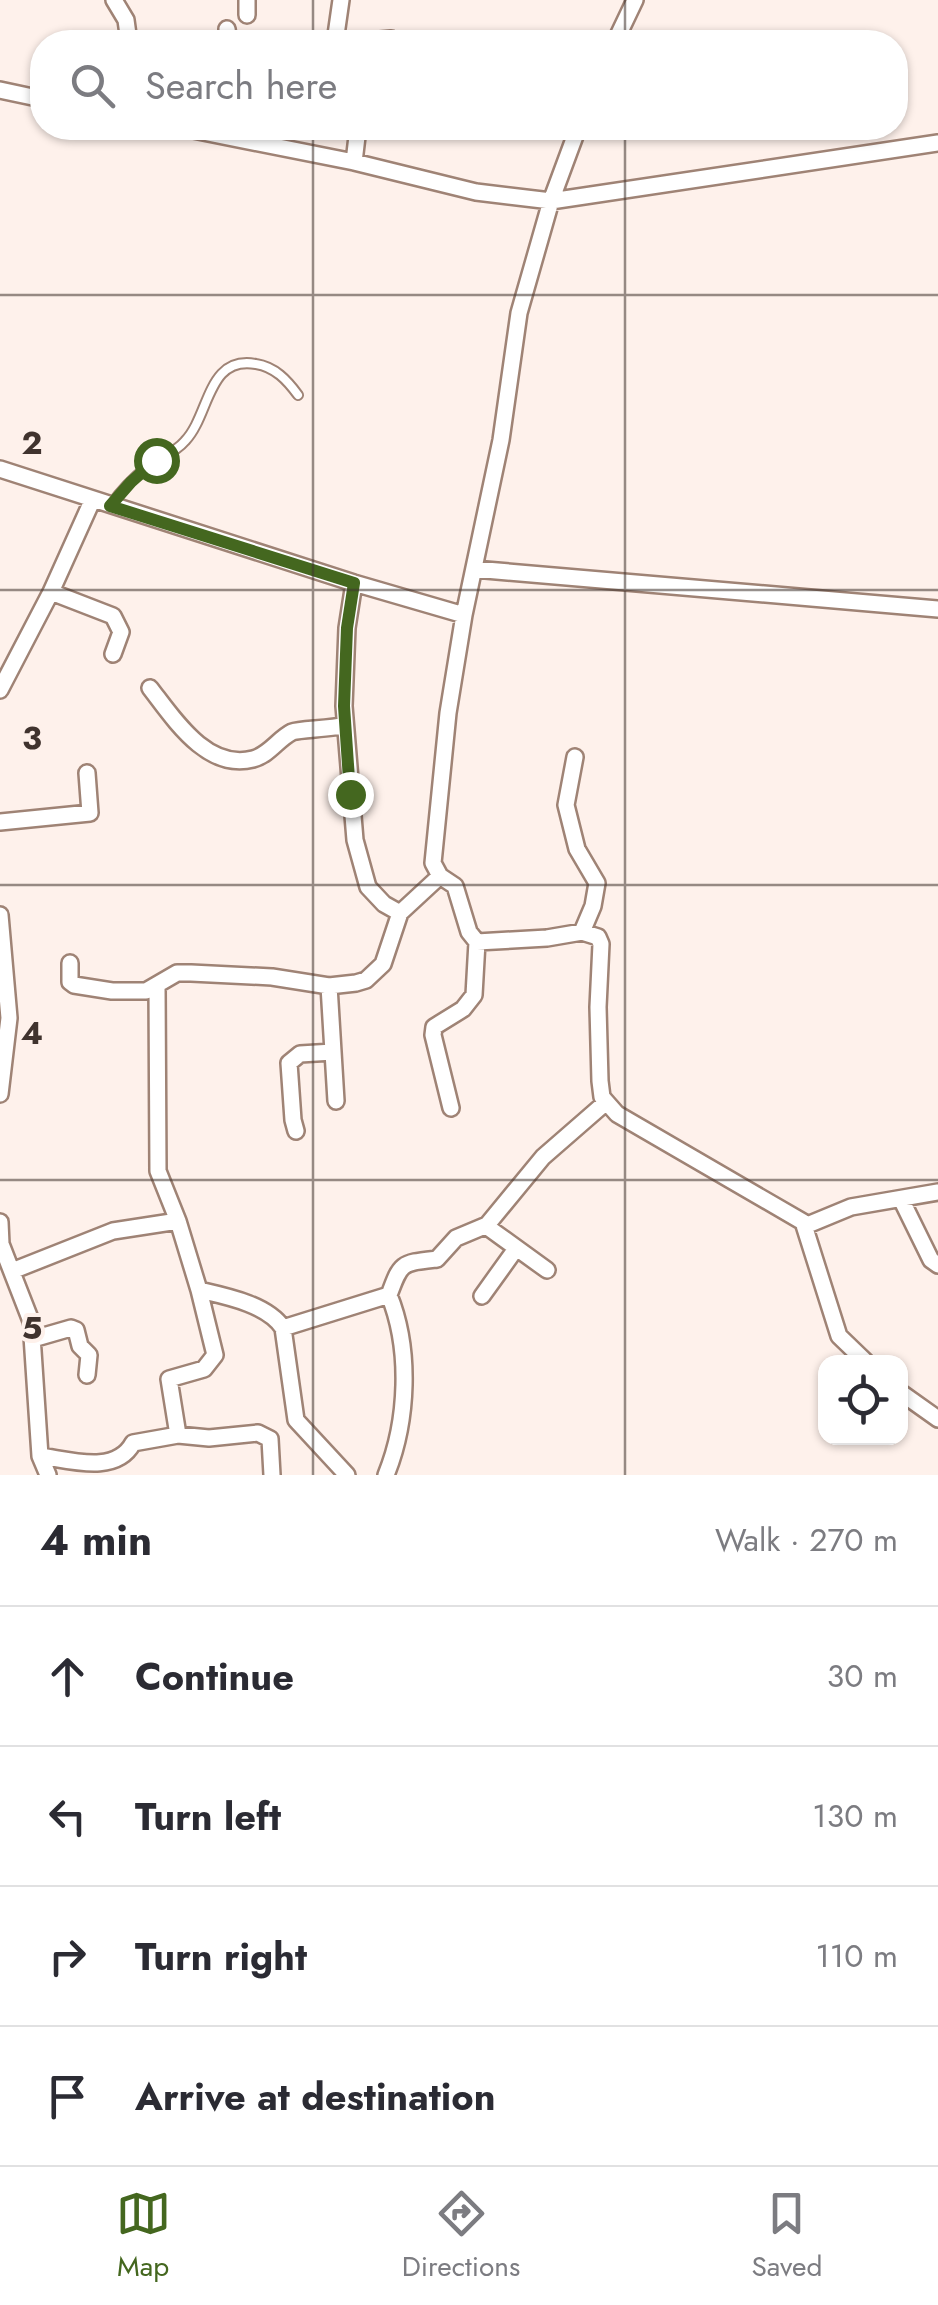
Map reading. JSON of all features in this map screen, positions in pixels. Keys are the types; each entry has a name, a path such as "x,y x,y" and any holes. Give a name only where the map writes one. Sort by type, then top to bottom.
{"street":[{"path":"114,0 127,30"},
{"path":"337,30 342,0"},
{"path":"620,30 634,0"},
{"path":"0,90 30,96"},
{"path":"264,140 476,192 551,201 938,144"},
{"path":"354,162 357,140"},
{"path":"451,1108 432,1034 434,1027 470,1003 474,995 477,942 469,932 456,886 440,876 433,862 448,714 464,615 501,440 519,313 551,201 574,140"},
{"path":"0,469 464,615"},
{"path":"0,690 52,592 92,500"},
{"path":"474,568 938,609"},
{"path":"354,583 347,628 346,725 352,823 360,862 376,896 400,913"},
{"path":"52,592 114,616 121,632 113,654"},
{"path":"150,688 183,730 209,752 228,760 254,758 295,731 318,732 346,725"},
{"path":"575,757 566,806 577,849 596,882 594,906 582,932"},
{"path":"0,822 90,814 87,773"},
{"path":"70,963 70,982 77,987 134,992 157,986 176,973 191,972 272,977 329,986 356,983 375,974 386,957 400,913 440,876"},
{"path":"0,915 8,1031 0,1094"},
{"path":"477,942 592,933 601,944 598,1052 605,1103 616,1114 805,1226 839,1336 859,1355"},
{"path":"157,986 158,1171 178,1221 215,1355 204,1369 170,1378 178,1435"},
{"path":"329,986 336,1101"},
{"path":"296,1130 289,1063 300,1054 333,1052"},
{"path":"386,1475 398,1428 404,1363 397,1316 388,1296 395,1275 406,1262 437,1259 456,1238 486,1226 543,1157 605,1103"},
{"path":"805,1226 851,1207 938,1192"},
{"path":"900,1199 938,1265"},
{"path":"12,1271 114,1232 178,1221"},
{"path":"0,1222 1,1244 30,1322 40,1456 48,1475"},
{"path":"486,1226 546,1270"},
{"path":"482,1296 515,1250"},
{"path":"198,1290 266,1312 283,1328 296,1420 348,1475"},
{"path":"283,1328 388,1296"},
{"path":"33,1340 71,1328 76,1330 80,1346 89,1355 87,1376"},
{"path":"908,1398 938,1419"},
{"path":"40,1456 90,1463 115,1461 127,1454 133,1443 178,1435 209,1438 258,1433 270,1439 272,1475"}],"lane":[{"path":"110,506 144,469 190,436 214,384 230,365 242,362 269,367 298,395"}],"route":[{"path":"156,460 110,506 354,583 347,628 344,706 350,794"}]}
